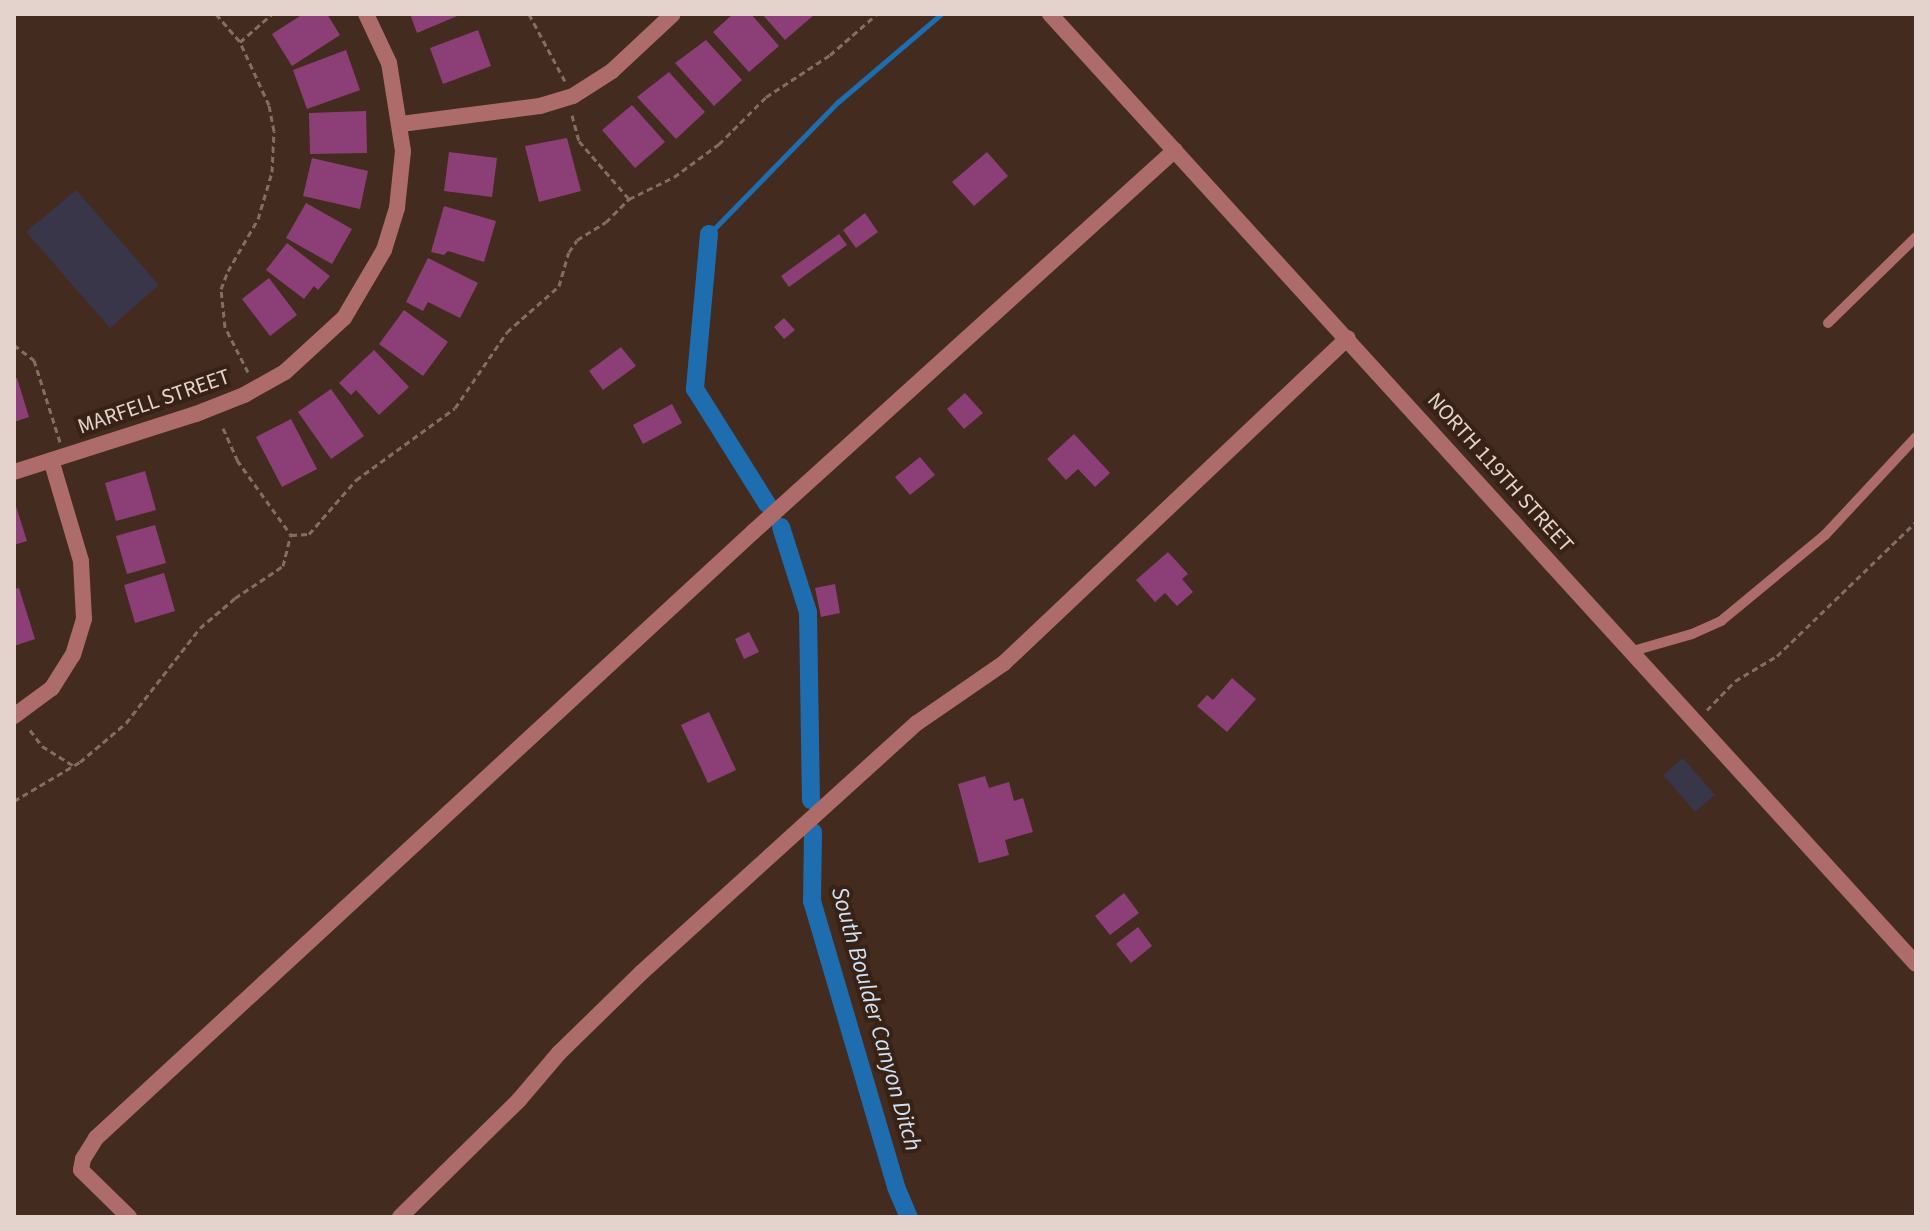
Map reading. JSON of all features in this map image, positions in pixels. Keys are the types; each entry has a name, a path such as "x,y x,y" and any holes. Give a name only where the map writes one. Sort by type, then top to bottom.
{"street":[{"name":"MARFELL STREET","path":"14,472 244,395 285,372 316,347 344,318 384,250 397,208 403,151 389,63 366,14"},
{"path":"401,124 540,106 573,96 612,71 673,14"},
{"name":"NORTH 119TH STREET","path":"1050,14 1916,964"},
{"path":"129,1217 81,1170 83,1159 96,1138 753,532 1175,150"},
{"path":"400,1217 519,1100 559,1053 641,973 917,723 1004,663 1348,338"},
{"path":"14,716 52,688 73,655 84,619 81,561 51,460"}],"lane":[{"path":"1828,323 1916,237"},
{"path":"1633,651 1692,634 1721,621 1825,535 1916,437"}],"path":[{"path":"216,14 240,42 260,80 274,131 272,172 266,196 258,219 221,289 225,327 248,372"},
{"path":"240,42 272,14"},
{"path":"529,14 563,76"},
{"path":"223,428 237,460 291,535 303,537 313,531 356,480 455,408 507,332 559,286 569,252 577,240 606,222 629,199 674,177 719,144 766,97 830,55 877,14"},
{"path":"571,118 579,141 629,199"},
{"path":"14,345 34,360 61,444"},
{"path":"1696,721 1735,681 1777,656 1916,522"},
{"path":"14,801 46,779 73,767 141,708 200,628 235,598 283,566 291,535"},
{"path":"30,730 42,746 59,754 73,767"}],"shaded area":[{"path":"76,190 159,285 110,328 26,232"},
{"path":"1683,758 1715,795 1695,812 1663,775"}],"building":[{"path":"303,14 327,14 340,35 292,66 272,34"},
{"path":"410,14 462,14 417,33"},
{"path":"733,14 751,14 779,46 749,72 713,32"},
{"path":"762,14 815,14 785,40"},
{"path":"478,30 491,66 443,84 430,48"},
{"path":"706,40 742,80 714,106 675,63"},
{"path":"346,50 360,90 307,109 293,70"},
{"path":"669,72 705,112 676,139 637,97"},
{"path":"632,105 665,142 635,168 602,130"},
{"path":"366,111 367,153 310,154 309,113"},
{"path":"567,138 581,191 539,202 525,146"},
{"path":"449,152 497,158 492,197 444,191"},
{"path":"987,152 1008,176 974,206 952,182"},
{"path":"312,158 368,171 360,209 303,196"},
{"path":"306,203 352,229 332,264 286,238"},
{"path":"444,206 496,221 484,262 448,251 444,255 431,252"},
{"path":"865,213 878,232 856,248 843,230"},
{"path":"839,234 847,245 789,287 781,276"},
{"path":"287,243 330,276 318,290 314,286 304,299 266,270"},
{"path":"428,258 478,283 460,318 428,302 423,311 406,302"},
{"path":"269,278 297,315 270,336 242,299"},
{"path":"404,310 448,342 423,376 379,344"},
{"path":"784,318 795,330 784,339 774,327"},
{"path":"621,347 636,366 603,390 589,371"},
{"path":"374,350 409,387 379,415 356,390 351,395 339,383"},
{"path":"17,378 29,417 14,422 14,379"},
{"path":"331,389 364,436 331,459 298,412"},
{"path":"965,393 983,413 964,429 947,409"},
{"path":"672,404 682,423 643,444 633,425"},
{"path":"291,419 317,469 282,487 256,437"},
{"path":"1074,434 1110,473 1095,487 1078,469 1066,480 1047,459"},
{"path":"920,457 935,475 910,495 895,477"},
{"path":"145,471 156,510 116,521 105,483"},
{"path":"14,500 27,541 14,545"},
{"path":"155,525 166,563 127,574 116,536"},
{"path":"1168,552 1188,574 1182,579 1193,592 1177,606 1165,593 1155,602 1136,580"},
{"path":"164,573 175,611 135,623 124,585"},
{"path":"835,584 840,613 821,617 815,588"},
{"path":"19,588 35,639 14,646 14,589"},
{"path":"749,632 759,652 744,659 735,639"},
{"path":"1232,678 1256,699 1227,732 1197,706 1207,695 1213,700"},
{"path":"709,712 736,770 708,783 681,725"},
{"path":"985,776 989,788 1009,782 1014,801 1023,798 1033,832 1005,840 1009,855 979,863 958,784"},
{"path":"1124,893 1139,913 1110,935 1095,916"},
{"path":"1138,927 1152,946 1131,963 1116,944"}],"waterway":[{"path":"709,234 838,102 941,14"},
{"name":"South Boulder Canyon Ditch","path":"709,234 695,389 767,504"},
{"name":"South Boulder Canyon Ditch","path":"781,527 808,612 811,800"},
{"name":"South Boulder Canyon Ditch","path":"813,832 812,901 896,1187 909,1217"}]}
